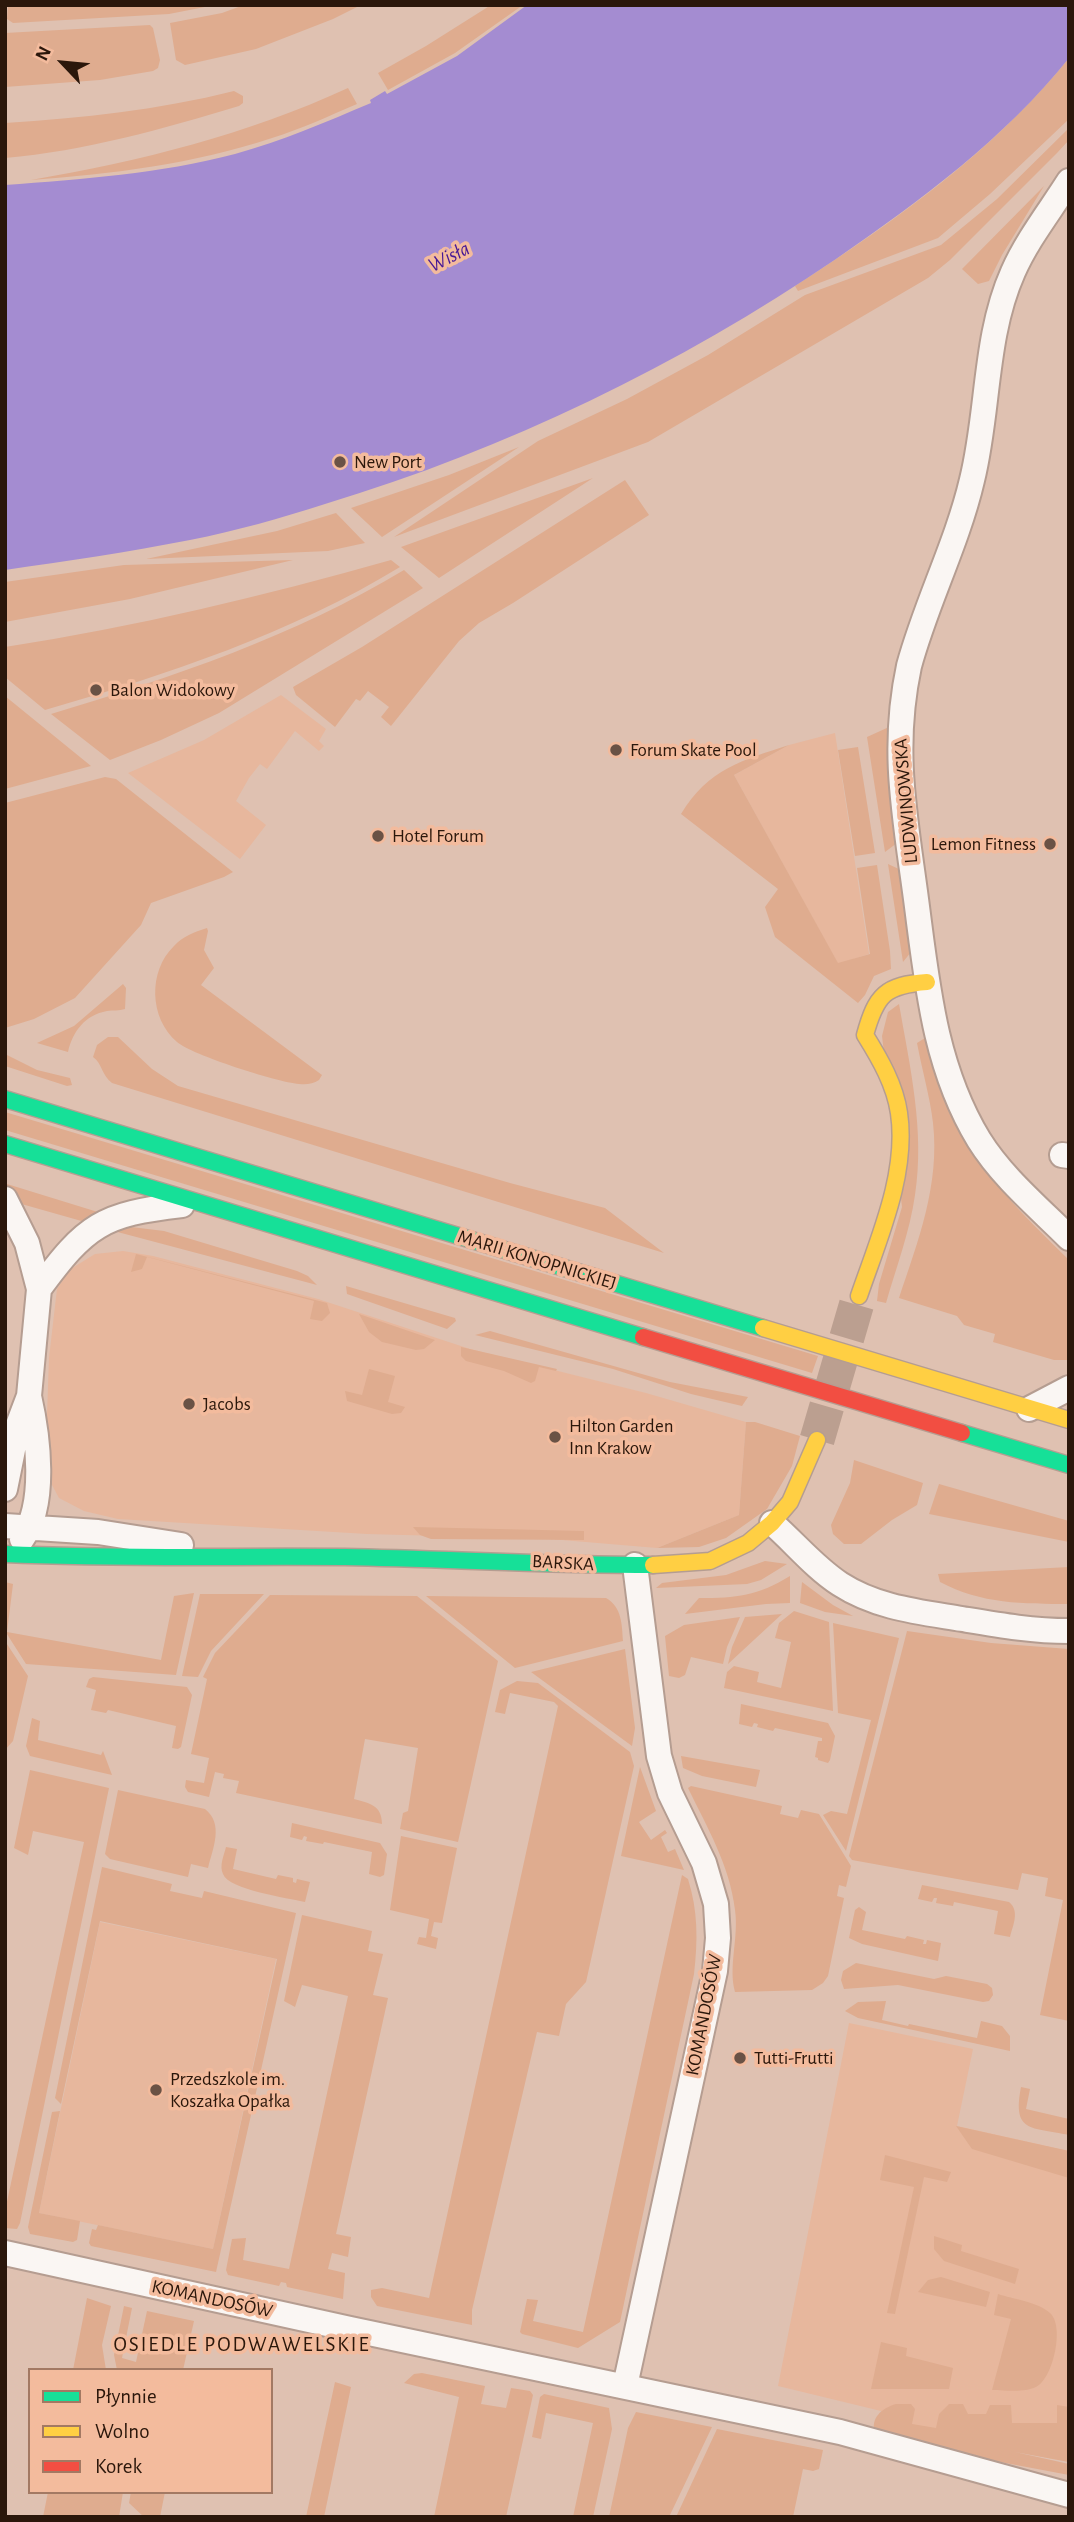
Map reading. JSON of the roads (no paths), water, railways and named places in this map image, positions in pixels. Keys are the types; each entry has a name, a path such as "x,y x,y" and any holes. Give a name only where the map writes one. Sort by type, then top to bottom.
{"main road":[{"path":"859,1296 889,1201 900,1133 893,1092 881,1060 865,1035 871,1013 884,994 901,983 927,982"},
{"name":"MARII KONOPNICKIEJ","path":"5,1099 1069,1420"},
{"path":"5,1144 1069,1465"},
{"name":"BARSKA","path":"7,1549 95,1558 247,1556 470,1559 635,1565 710,1561 748,1543 772,1523 790,1502 817,1440"}],"street":[{"name":"LUDWINOWSKA","path":"1069,181 1022,254 1003,300 994,336 972,482 915,642 904,688 899,740 901,790 927,982 938,1043 946,1070 979,1140 1019,1189 1069,1238"},
{"path":"5,1199 27,1242 39,1289 29,1396 18,1425 5,1489"},
{"path":"39,1289 72,1246 95,1226 150,1208 198,1203"},
{"path":"1029,1409 1069,1388"},
{"path":"7,1549 31,1526 38,1478 36,1426 29,1396"},
{"path":"772,1523 828,1576 863,1597 930,1615 1034,1631 1069,1631"},
{"name":"BARSKA","path":"5,1526 98,1532 247,1556"},
{"name":"KOMANDOSÓW","path":"625,2386 715,1971 718,1938 716,1904 711,1882 670,1793 659,1756 635,1565"},
{"name":"KOMANDOSÓW","path":"5,2253 840,2432 1069,2495"}],"water":[{"name":"Wisła","path":"527,5 1069,5 1069,58 1044,88 989,142 867,237 715,335 590,401 459,458 275,519 224,533 167,544 5,570 5,185 149,171 206,161 270,143 371,103 370,100 385,91 387,94 457,56"}],"tunnel":[{"path":"817,1440 859,1296"}],"place":[{"name":"New Port","path":"340,462"},
{"name":"Balon Widokowy","path":"96,690"},
{"name":"Forum Skate Pool","path":"616,750"},
{"name":"Hotel Forum","path":"378,836"},
{"name":"Lemon Fitness","path":"1050,844"},
{"name":"Jacobs","path":"189,1404"},
{"name":"Hilton Garden Inn Krakow","path":"555,1437"},
{"name":"Tutti-Frutti","path":"740,2058"},
{"name":"Przedszkole im. Koszałka Opałka","path":"156,2090"}],"district":[{"name":"OSIEDLE PODWAWELSKIE","path":"242,2345"}]}
